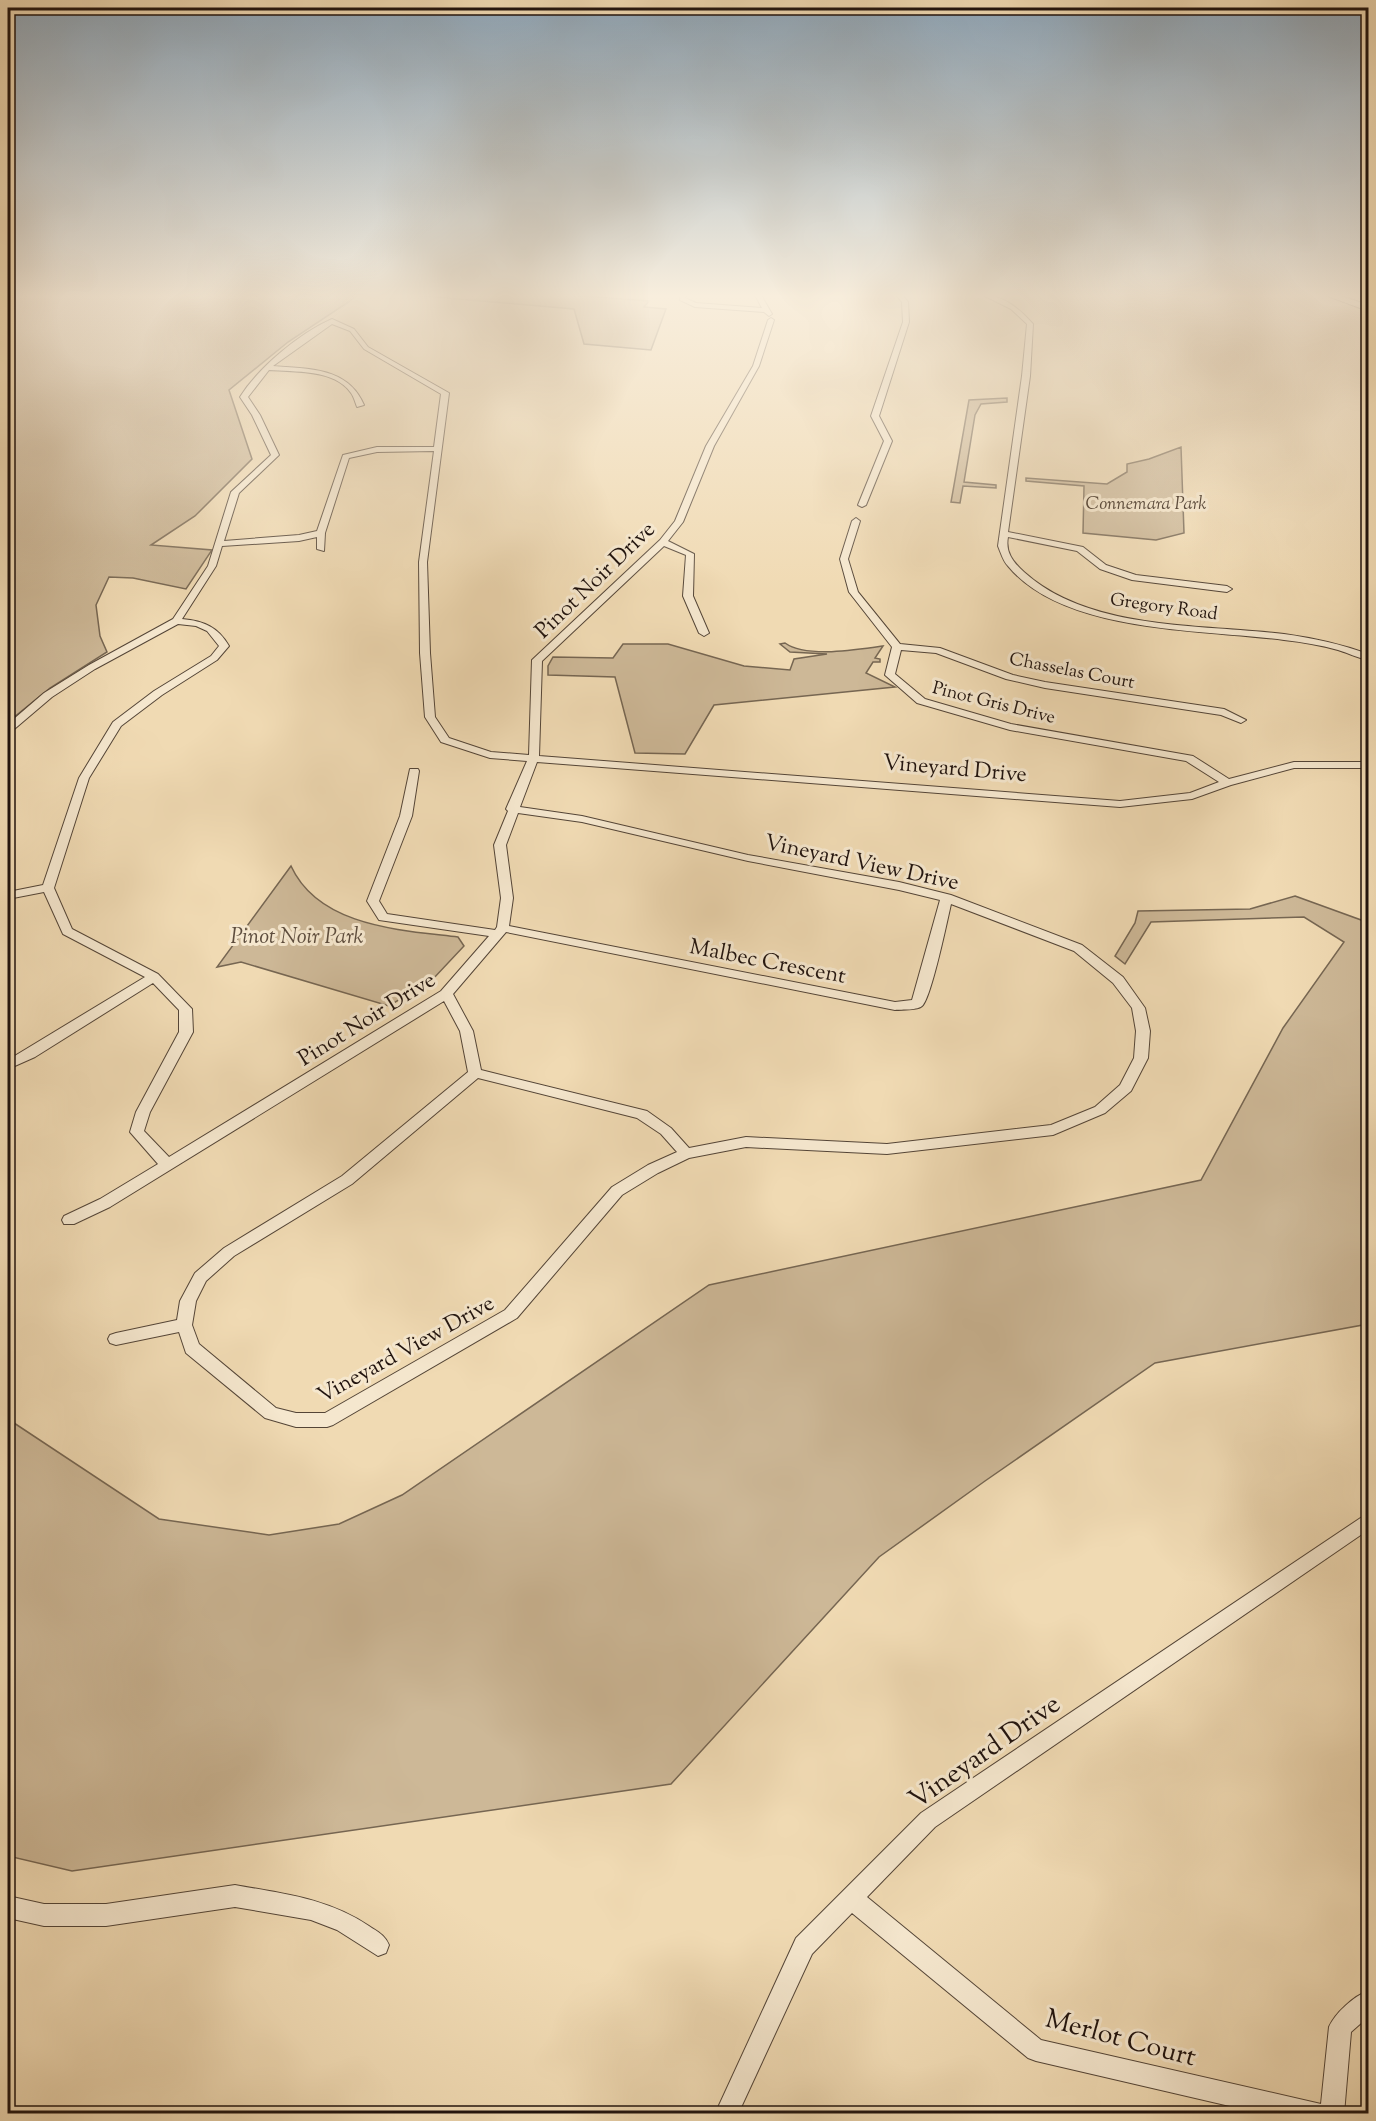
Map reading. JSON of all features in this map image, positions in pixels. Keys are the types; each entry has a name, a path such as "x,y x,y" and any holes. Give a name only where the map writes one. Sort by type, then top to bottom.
{"street":[{"path":"8,729 48,695 92,667 176,621 212,566 235,492 274,455 256,415 244,397 245,394"},
{"path":"358,394 360,405"},
{"name":"Vineyard Drive","path":"445,394 423,562 425,653 430,717 445,740 490,755 1120,804 1192,796 1227,783 1294,765 1368,765"},
{"name":"Pinot Noir Drive","path":"69,1220 105,1203 446,994 500,931 507,898 500,845 534,757 537,660 663,542 679,522 710,446 740,394"},
{"path":"862,505 888,441 875,416 882,394"},
{"name":"Gregory Road","path":"1024,394 1002,546 1010,565 1025,579 1050,596 1094,612 1132,621 1260,634 1320,643 1343,647 1368,657"},
{"path":"321,549 321,533 346,457 352,453 396,449 437,449"},
{"path":"856,521 844,559 854,592 897,647"},
{"path":"220,544 299,538 321,533"},
{"path":"1005,534 1080,549 1103,567 1135,578 1227,589"},
{"path":"663,542 690,554 688,596 704,633"},
{"path":"168,1165 136,1132 143,1112 186,1032 185,1009 154,977 67,931 48,888 84,778 117,724 158,693 214,658 224,646 219,634 200,623 176,621"},
{"name":"Chasselas Court","path":"897,647 937,651 1010,677 1045,685 1224,712 1242,720"},
{"name":"Pinot Gris Drive","path":"897,647 890,675 921,701 1010,727 1190,758 1227,783"},
{"path":"414,771 406,816 373,902 383,916 500,931"},
{"name":"Vineyard View Drive","path":"184,1325 192,1348 271,1413 296,1420 327,1420 511,1314 617,1191 653,1169 686,1154 746,1142 887,1149 1053,1130 1100,1110 1126,1088 1141,1058 1143,1031 1138,1008 1118,980 1078,948 947,898 748,858 582,819 513,809"},
{"path":"8,895 48,888"},
{"name":"Malbec Crescent","path":"500,931 896,1006 917,1004 924,986 947,898"},
{"path":"8,1065 30,1054 154,977"},
{"path":"446,994 464,1020 472,1046 475,1072"},
{"path":"475,1072 642,1114 666,1131 686,1154"},
{"path":"116,1339 184,1325 188,1301 200,1277 229,1251 347,1180 475,1072"},
{"name":"Vineyard Drive","path":"726,2114 804,1946 928,1820 1368,1521"},
{"path":"8,1907 44,1915 106,1915 235,1896 311,1909 344,1922 378,1945"},
{"name":"Merlot Court","path":"851,1898 1036,2050 1317,2114"},
{"path":"1332,2114 1340,2027 1368,2002"}],"green space":[{"path":"8,394 230,394 252,459 195,516 151,545 212,550 186,589 133,578 109,577 96,605 100,636 107,652 50,688 8,722"},
{"path":"1007,398 1007,402 981,404 975,415 964,482 996,485 996,488 963,486 960,503 951,502 969,400"},
{"name":"Connemara Park","path":"1181,447 1184,533 1156,540 1083,533 1084,486 1026,481 1026,478 1107,484 1127,472 1127,464 1149,459"},
{"path":"785,643 794,648 818,652 883,646 875,658 880,659 880,662 873,662 866,673 895,687 714,705 685,754 635,753 615,677 548,675 548,666 553,657 613,658 623,644 668,644 744,666 790,670 794,659 827,654 790,652 780,644"},
{"name":"Pinot Noir Park","path":"291,866 304,886 321,902 341,913 387,928 458,937 464,946 433,979 389,1006 241,962 217,967"},
{"path":"1295,896 1364,921 1368,916 1368,1324 1155,1363 879,1557 671,1784 72,1871 8,1856 8,1419 159,1519 269,1535 339,1524 402,1495 709,1285 1201,1180 1283,1028 1344,942 1304,917 1151,922 1125,964 1115,956 1135,923 1138,911 1250,909"}]}
